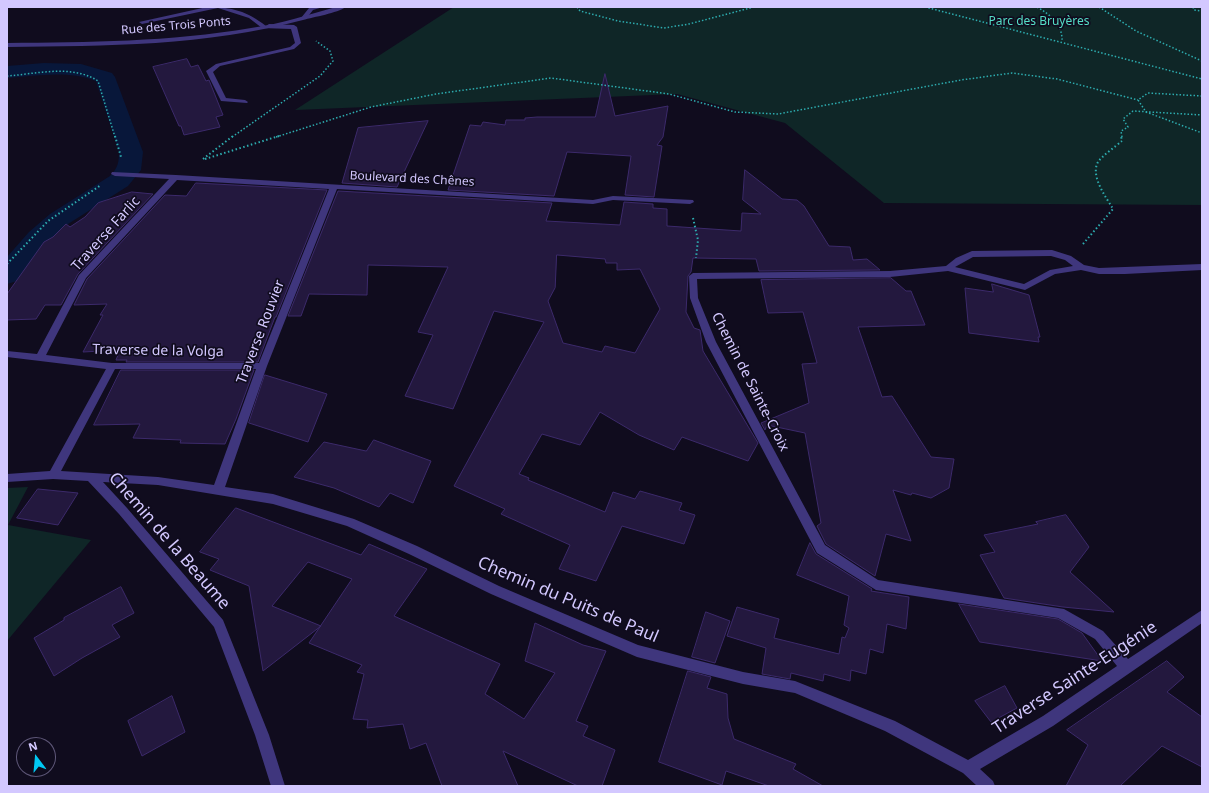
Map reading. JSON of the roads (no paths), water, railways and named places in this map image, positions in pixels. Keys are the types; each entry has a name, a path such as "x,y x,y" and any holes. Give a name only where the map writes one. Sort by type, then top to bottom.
{"street":[{"path":"142,22 216,7"},
{"path":"221,7 250,17 267,27 294,27 298,39 298,44 292,48 218,65 209,71 223,100 245,102"},
{"path":"304,18 311,9 320,7"},
{"name":"Rue des Trois Ponts","path":"7,45 150,42 215,35 267,27 343,7"},
{"name":"Boulevard des Chênes","path":"115,174 593,202 613,198 690,202"},
{"name":"Traverse Farlic","path":"40,357 82,277 176,177"},
{"name":"Traverse Rouvier","path":"218,490 262,366 334,186"},
{"path":"948,268 959,260 972,254 1052,253 1068,258 1081,267"},
{"path":"948,268 1025,287 1053,272 1081,267 1099,270 1125,271 1202,266"},
{"name":"Chemin de Sainte-Croix","path":"948,268 890,274 693,276 694,298 711,342 821,549 876,585 1060,613 1099,635 1126,667"},
{"name":"Traverse de la Volga","path":"7,354 112,366 262,366"},
{"path":"54,475 112,366"},
{"name":"Chemin du Puits de Paul","path":"7,478 54,475 158,481 273,499 350,522 413,550 494,590 637,651 743,678 796,687 890,726 968,768 988,786"},
{"name":"Chemin de la Beaume","path":"91,477 123,510 219,624 262,735 278,786"},
{"name":"Traverse Sainte-Eugénie","path":"968,768 1048,721 1202,616"}],"waterway":[{"path":"7,72 56,68 81,70 105,77 131,152 130,167 119,181 52,224 7,275"}],"park label":[{"name":"Parc des Bruyères","path":"1039,22"}]}
